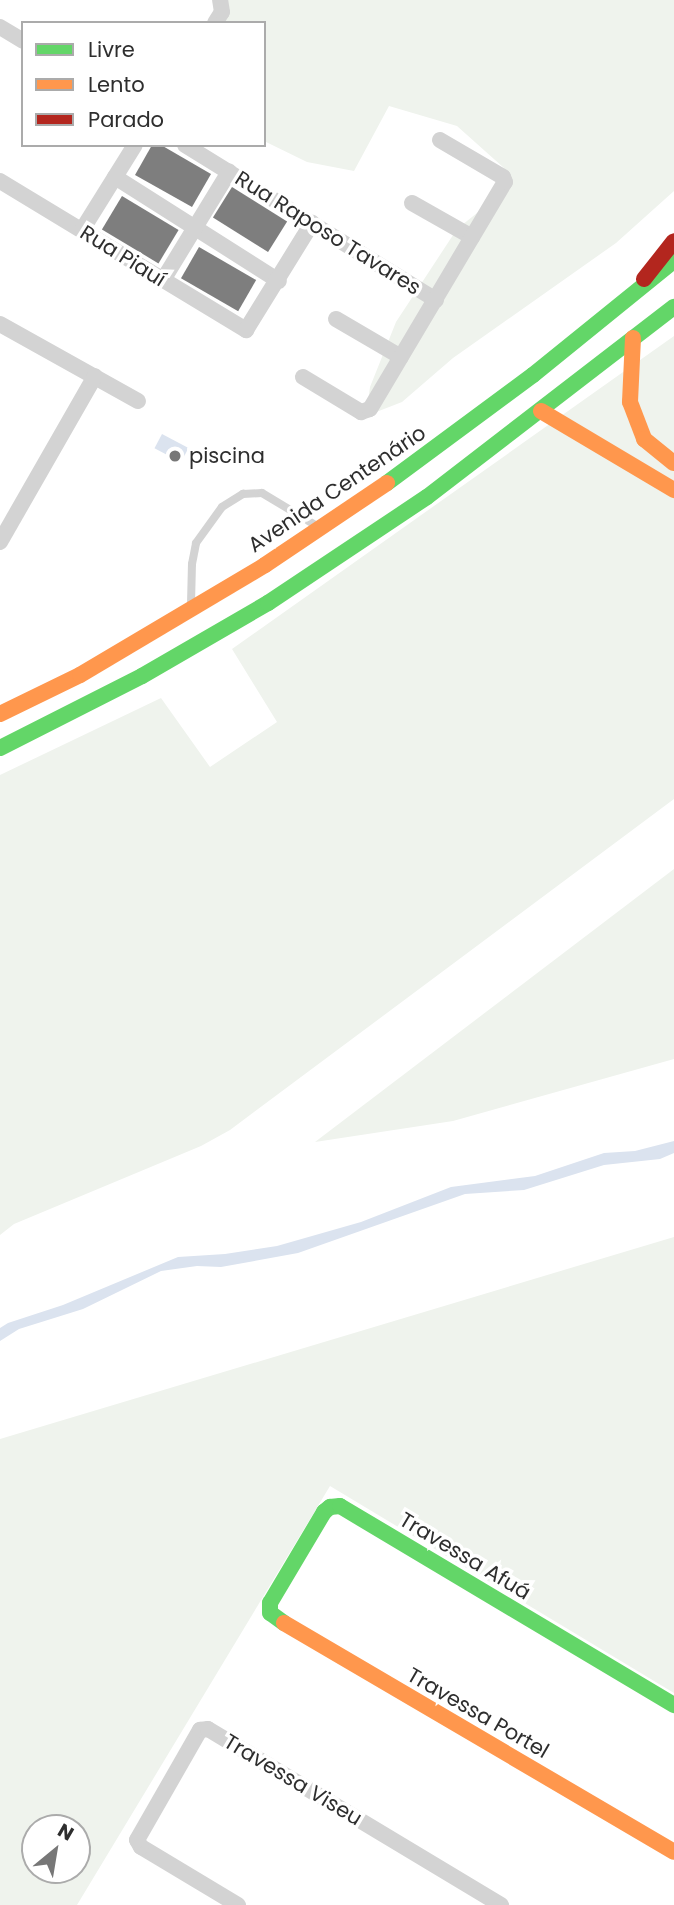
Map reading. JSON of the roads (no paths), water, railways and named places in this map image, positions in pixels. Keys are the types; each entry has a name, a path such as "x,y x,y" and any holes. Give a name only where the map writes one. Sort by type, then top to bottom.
{"main road":[{"path":"634,294 656,260 674,241"},
{"name":"Avenida Centenário","path":"0,714 80,675 320,528 405,470 674,261"},
{"path":"0,748 142,676 268,603 428,496 674,307"},
{"path":"633,338 630,402 644,439 674,463"},
{"path":"541,411 591,438 674,490"},
{"name":"Travessa Afuá","path":"270,1604 324,1512 330,1507 340,1506 674,1705"},
{"name":"Travessa Portel","path":"270,1604 270,1612 276,1618 674,1852"}],"street":[{"path":"216,21 221,2"},
{"path":"0,27 21,40"},
{"path":"303,377 365,412 436,300 505,179 440,140"},
{"path":"82,230 134,147"},
{"name":"Rua Raposo Tavares","path":"188,147 436,300"},
{"path":"163,281 229,172"},
{"path":"115,177 279,281 312,223"},
{"name":"Rua Piauí","path":"0,181 246,330 279,281"},
{"path":"412,203 472,237"},
{"path":"335,319 401,357"},
{"path":"0,324 138,401"},
{"path":"0,542 95,376"},
{"name":"Travessa Viseu","path":"238,1905 141,1847 137,1840 200,1730 208,1729 501,1905"}],"lane":[{"path":"191,608 192,564 196,543 222,507 243,494 262,494 320,528"}],"place":[{"name":"piscina","path":"175,456"}]}
